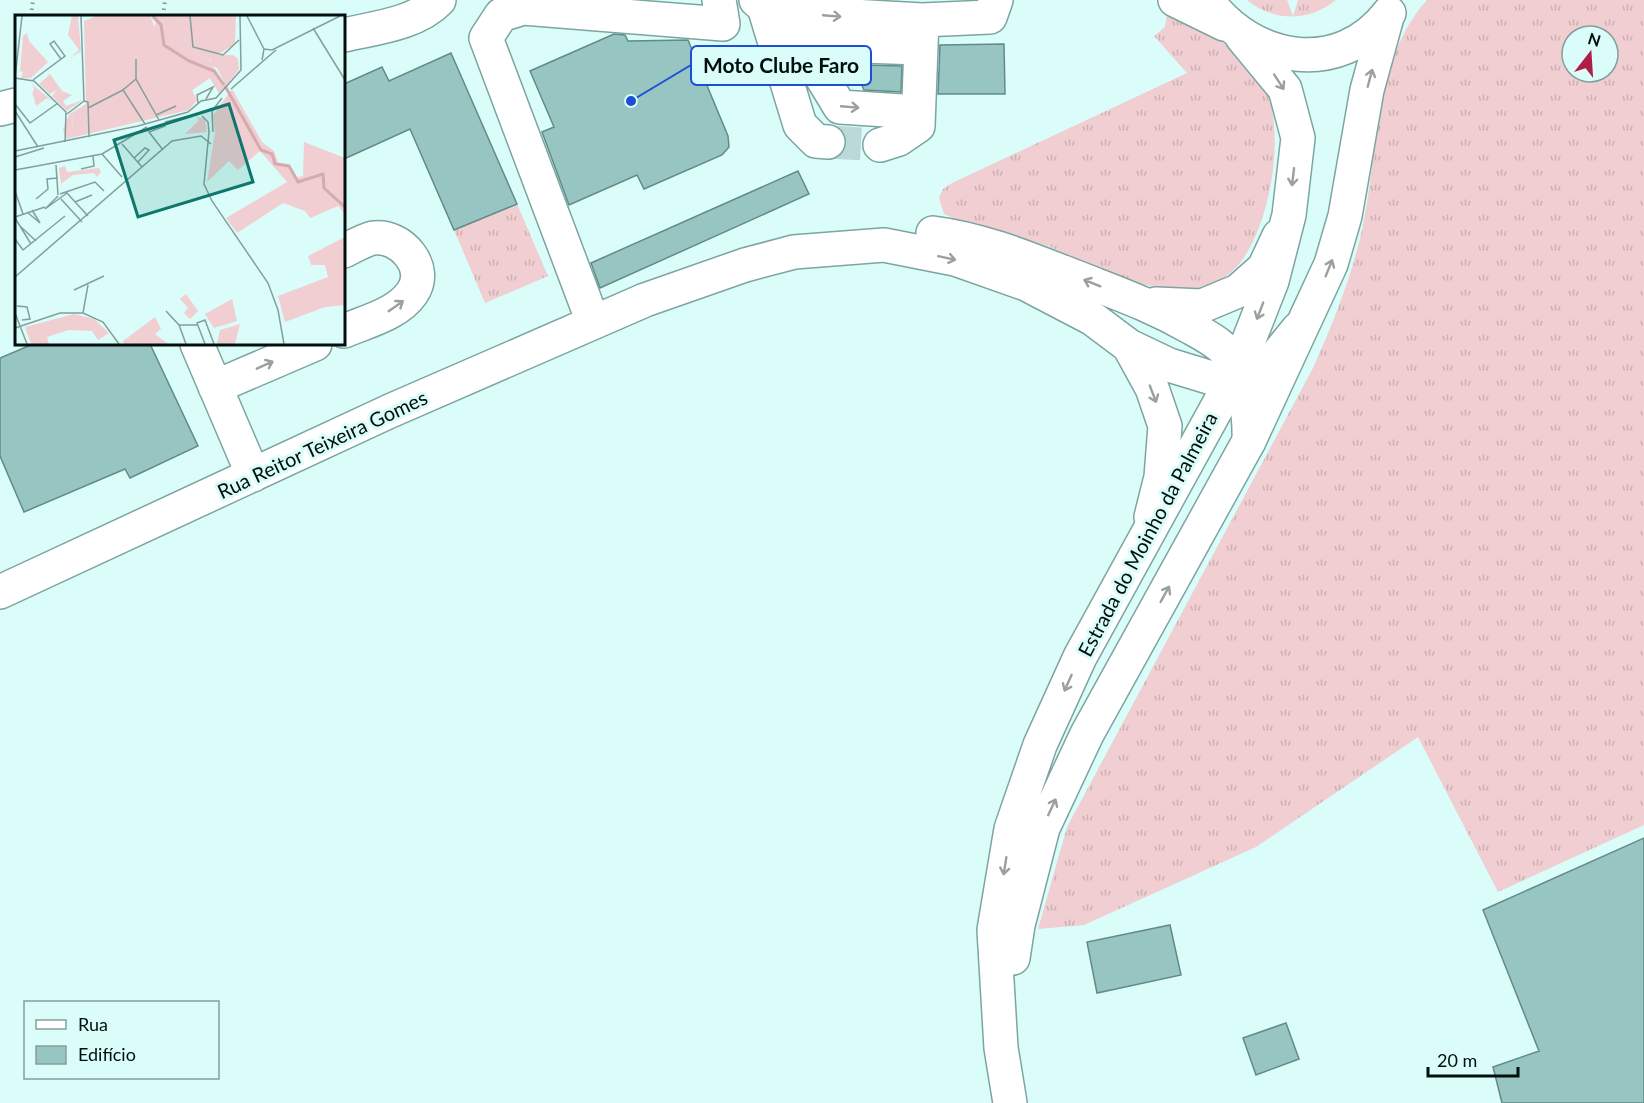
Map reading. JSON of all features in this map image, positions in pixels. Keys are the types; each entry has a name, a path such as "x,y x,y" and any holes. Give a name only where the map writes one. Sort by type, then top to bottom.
{"street":[{"path":"592,322 486,38 501,15 523,8 723,24 719,0"},
{"path":"802,44 922,34 990,17 996,0"},
{"path":"1175,0 1271,50 1302,55 1318,54 1349,45 1369,33 1393,8"},
{"name":"Estrada do Moinho da Palmeira","path":"1010,1103 1001,1048 994,930 1011,829 1040,745 1080,657 1236,373 1272,281 1289,215 1298,138 1285,89 1207,0"},
{"path":"345,35 391,24 424,5"},
{"path":"768,6 922,34"},
{"path":"768,6 802,44 826,84 919,100"},
{"path":"768,6 800,124 816,141 828,142"},
{"path":"645,300 745,265 794,252 884,245 955,259 1026,284 1093,319 1129,346 1169,365 1215,379 1253,370 1277,355 1304,322 1331,264 1345,216 1367,90 1393,8"},
{"path":"880,145 899,139 918,126 922,34"},
{"path":"0,109 15,105"},
{"path":"1147,303 1202,306 1238,291 1264,268 1289,215"},
{"path":"645,300 754,247 791,237 848,230 894,228 943,234 991,246 1147,303 1209,338 1227,352 1236,373 1249,421 1249,441"},
{"path":"345,251 374,238 393,241 411,254 418,271 413,293 394,309 345,331"},
{"name":"Rua Reitor Teixeira Gomes","path":"0,592 254,475 645,300"},
{"name":"Estrada do Moinho da Palmeira","path":"1001,1048 1017,925 1043,828 1087,734 1249,441 1304,322"},
{"path":"197,345 254,475"},
{"path":"215,387 313,345"},
{"path":"1129,346 1152,388 1165,426 1161,477 1146,539"}],"path":[{"path":"31,15 33,0"},
{"path":"163,15 165,0"}],"green space":[{"path":"1247,0 1287,0 1293,16 1280,15 1257,7"},
{"path":"1298,0 1336,0 1326,7 1293,16"},
{"path":"1427,0 1644,0 1644,825 1498,892 1418,737 1256,847 1084,925 1038,929 1067,827 1313,368 1328,334 1358,248 1380,110 1396,51 1409,24"},
{"path":"1167,13 1209,34 1233,50 1254,71 1270,103 1275,150 1267,202 1251,246 1231,273 1207,286 1182,290 1168,289 1123,279 1095,269 1048,246 969,224 944,214 939,198 943,189 952,183 1187,73 1154,36 1165,27"},
{"path":"517,204 548,276 485,303 454,230"}],"building":[{"path":"614,34 625,35 628,41 688,40 728,136 729,147 722,155 644,189 637,175 569,205 542,132 554,127 530,71"},
{"path":"1004,44 1005,94 938,94 940,45"},
{"path":"451,53 517,204 454,230 410,129 345,159 345,84 382,67 389,81"},
{"path":"862,65 902,66 901,92 864,90 861,83"},
{"path":"798,171 809,194 600,288 591,263"},
{"path":"31,345 150,345 198,446 130,478 125,469 24,512 0,456 0,358"},
{"path":"1644,838 1644,1103 1502,1103 1493,1067 1539,1051 1483,910"},
{"path":"1170,925 1181,975 1097,993 1087,942"},
{"path":"1286,1023 1299,1059 1256,1075 1243,1038"}],"tunnel":[{"path":"828,142 880,145"}],"place":[{"name":"Moto Clube Faro","path":"631,101"}]}
